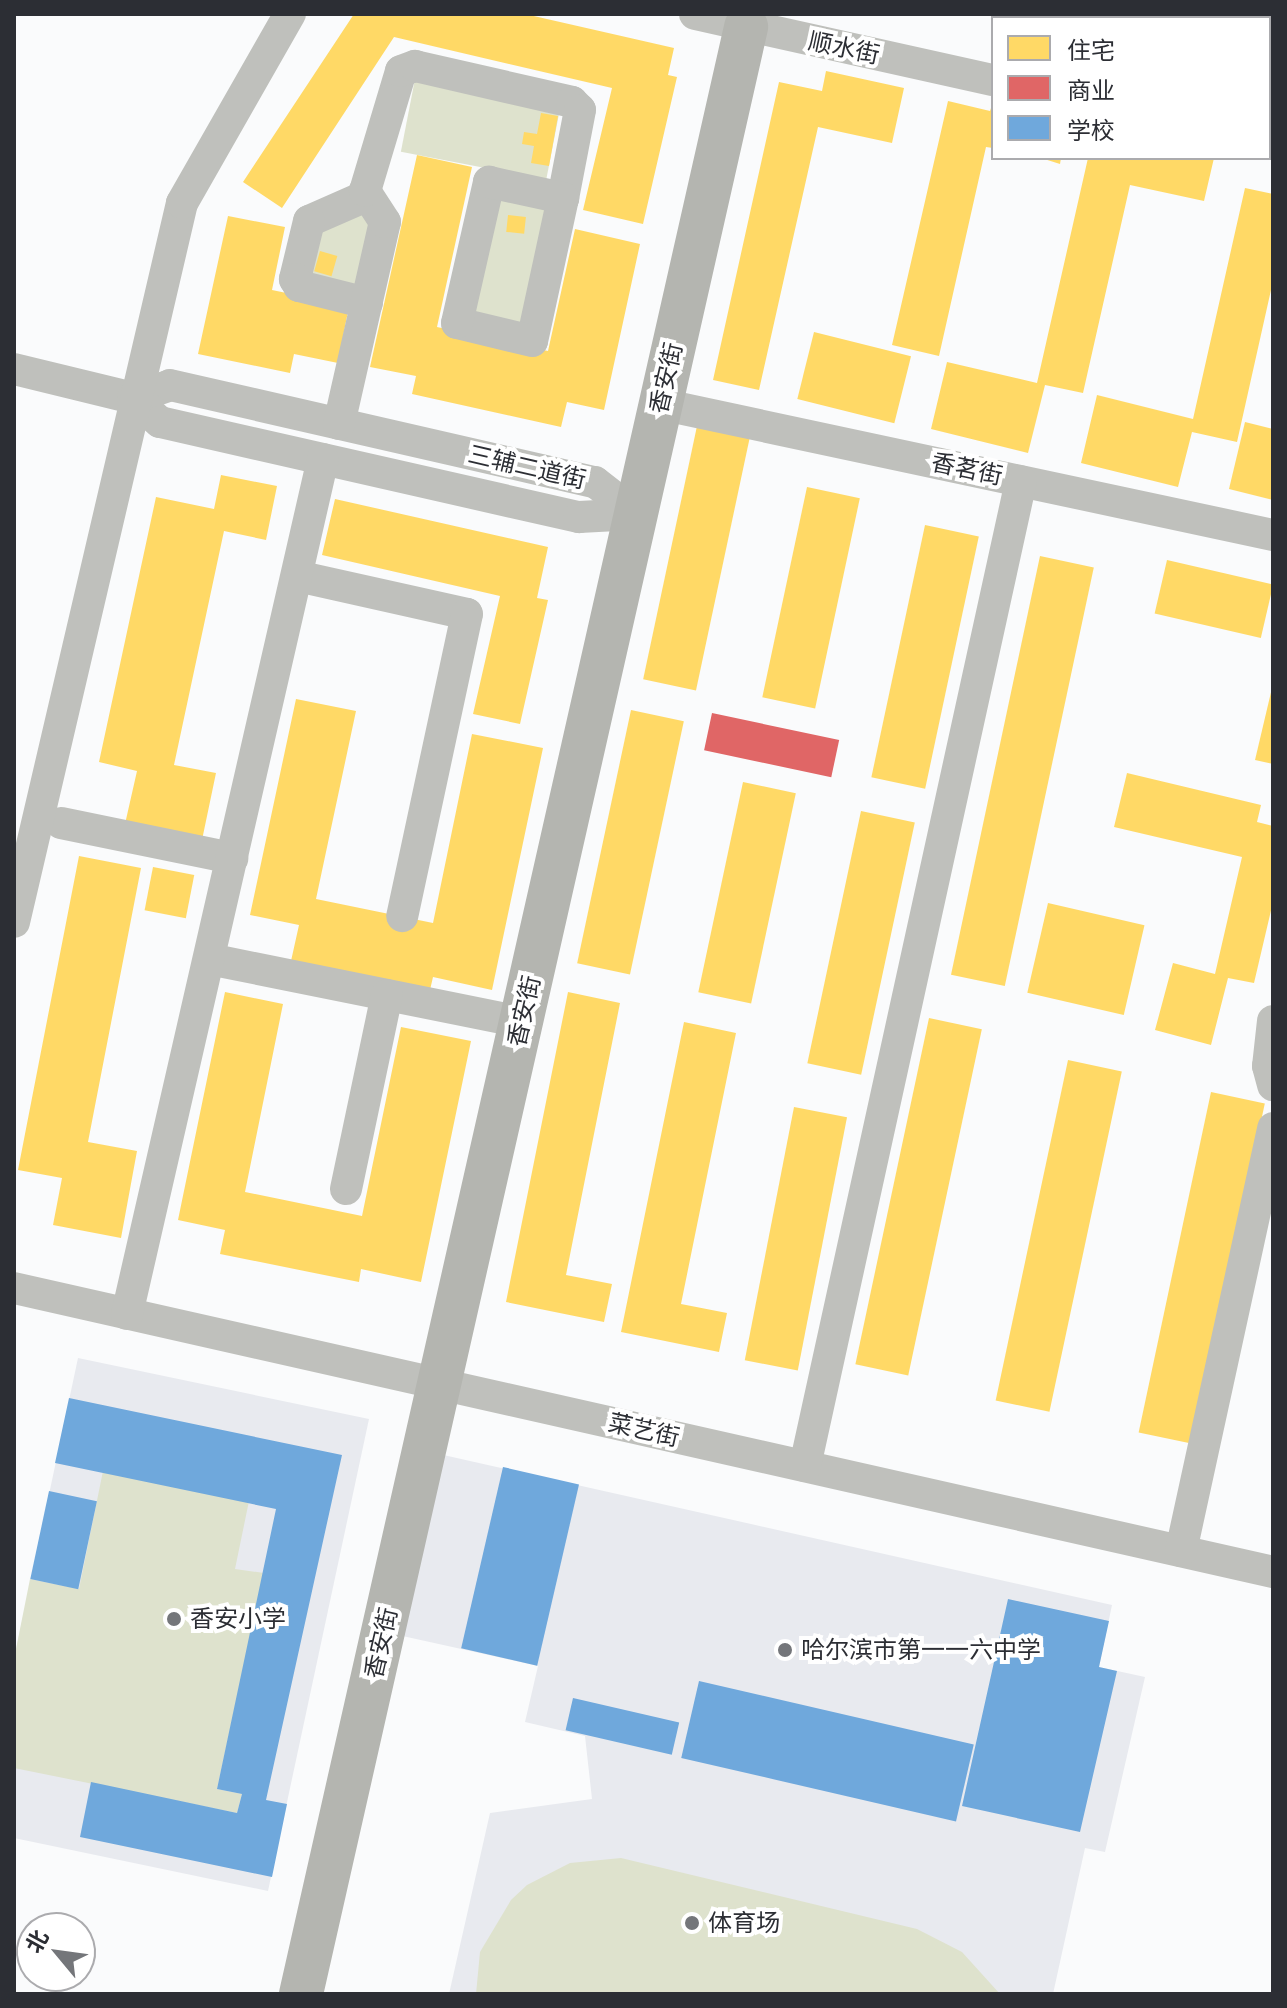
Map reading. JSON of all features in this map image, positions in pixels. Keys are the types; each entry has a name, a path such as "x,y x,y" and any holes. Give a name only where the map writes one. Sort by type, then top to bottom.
{"street":[{"path":"14,922 133,398 182,203 290,14"},
{"name":"顺水街","path":"695,14 991,80"},
{"name":"香安街","path":"301,1994 746,27"},
{"path":"366,196 398,77 415,66 576,103 580,115 563,198 532,341 457,323 489,182 563,198"},
{"path":"339,424 385,216 366,196"},
{"path":"366,196 309,221 295,279 299,286 367,303"},
{"name":"三辅二道街","path":"14,369 133,398 160,422 579,517 636,514"},
{"name":"三辅二道街","path":"133,398 170,385 595,482 636,514"},
{"name":"香茗街","path":"660,404 1273,535"},
{"path":"127,1314 323,459"},
{"path":"805,1466 1021,481"},
{"path":"297,576 467,614 402,916"},
{"path":"61,823 232,858"},
{"path":"209,959 502,1018"},
{"path":"346,1189 387,995"},
{"path":"1273,1021 1268,1066 1273,1085"},
{"path":"1181,1551 1273,1128"},
{"name":"菜艺街","path":"14,1288 1273,1572"}],"shaded area":[{"name":"香安小学","path":"78,1358 369,1419 268,1891 14,1838 14,1659"},
{"path":"439,1454 1112,1605 1099,1667 1145,1677 1105,1852 1085,1848 1053,1994 449,1994 490,1813 592,1799 585,1736 525,1722 538,1666 398,1635"}],"green space":[{"path":"415,79 560,107 546,180 401,152"},
{"path":"489,182 563,198 533,340 459,324"},
{"path":"370,201 367,303 299,286 306,226"},
{"path":"103,1471 249,1501 235,1569 264,1573 217,1789 242,1794 237,1813 14,1768 14,1659 30,1579 79,1589"},
{"name":"体育场","path":"621,1858 917,1929 962,1952 1000,1994 476,1994 480,1952 511,1900 527,1885 570,1863"}],"building: 住宅":[{"path":"354,14 525,14 674,48 668,75 677,77 643,224 583,210 612,88 394,37 282,208 243,182"},
{"path":"826,71 904,88 892,143 818,127 759,390 713,380 779,82 822,91"},
{"path":"948,101 990,111 991,108 991,148 986,147 939,356 892,345"},
{"path":"541,113 558,116 549,166 531,163 534,146 522,144 524,132 537,134"},
{"path":"417,155 472,167 437,327 548,351 575,229 640,244 604,410 567,402 561,427 412,394 416,376 370,367"},
{"path":"1088,160 1214,160 1204,201 1130,185 1083,393 1045,385 1028,453 931,429 947,362 1037,383"},
{"path":"1245,188 1273,194 1273,281 1237,442 1192,432 1178,487 1081,463 1097,395 1193,419"},
{"path":"508,215 526,217 524,234 506,232"},
{"path":"228,216 285,227 272,290 349,306 338,363 294,354 290,373 198,354"},
{"path":"320,251 337,256 332,276 314,271"},
{"path":"814,332 911,356 894,423 797,399"},
{"path":"1245,422 1273,429 1273,500 1229,489"},
{"path":"697,426 750,437 696,691 643,679"},
{"path":"221,475 277,486 266,540 224,531 174,765 216,773 202,840 125,824 137,771 99,762 156,497 214,509"},
{"path":"807,487 860,498 815,709 762,697"},
{"path":"335,499 548,547 537,598 548,600 520,724 473,714 500,596 322,555"},
{"path":"925,525 979,536 925,789 871,777"},
{"path":"1040,556 1094,567 1005,986 951,975"},
{"path":"1167,560 1273,584 1261,638 1155,614"},
{"path":"1273,688 1273,764 1255,760"},
{"path":"296,699 356,711 316,899 433,923 472,734 543,748 492,990 433,977 430,990 291,961 299,925 250,915"},
{"path":"631,710 684,721 630,975 577,963"},
{"path":"1127,773 1261,805 1257,822 1273,826 1273,902 1254,983 1228,978 1211,1045 1155,1030 1173,963 1215,974 1242,857 1114,827"},
{"path":"743,782 796,793 751,1004 698,992"},
{"path":"861,811 915,822 861,1075 807,1063"},
{"path":"79,856 141,868 88,1142 137,1151 121,1238 53,1225 62,1178 18,1170"},
{"path":"153,867 194,875 186,918 145,910"},
{"path":"1048,903 1144,925 1124,1015 1027,993"},
{"path":"225,992 283,1004 245,1192 362,1216 401,1027 471,1041 421,1282 361,1269 359,1282 220,1254 225,1230 178,1220"},
{"path":"568,992 620,1003 566,1275 612,1284 604,1322 506,1302"},
{"path":"929,1018 982,1029 908,1375 855,1364"},
{"path":"684,1022 736,1033 681,1304 727,1313 719,1352 621,1332"},
{"path":"1068,1060 1122,1071 1049,1412 996,1400"},
{"path":"1211,1092 1265,1103 1192,1444 1139,1432"},
{"path":"794,1107 847,1117 798,1371 745,1360"}],"building: 商业":[{"path":"712,713 839,740 831,777 704,750"}],"building: 学校":[{"path":"69,1398 342,1455 266,1800 287,1804 272,1877 80,1837 91,1782 237,1813 242,1794 217,1789 276,1509 55,1463"},
{"path":"503,1467 579,1485 537,1666 461,1648"},
{"path":"49,1491 97,1501 78,1589 30,1579"},
{"path":"1008,1599 1109,1621 1099,1667 1117,1671 1080,1832 962,1806"},
{"path":"699,1681 974,1744 956,1821 681,1758"},
{"path":"573,1698 679,1723 672,1755 566,1730"}],"place":[{"name":"香安小学","path":"174,1619"},
{"name":"哈尔滨市第一一六中学","path":"785,1650"},
{"name":"体育场","path":"692,1923"}]}
